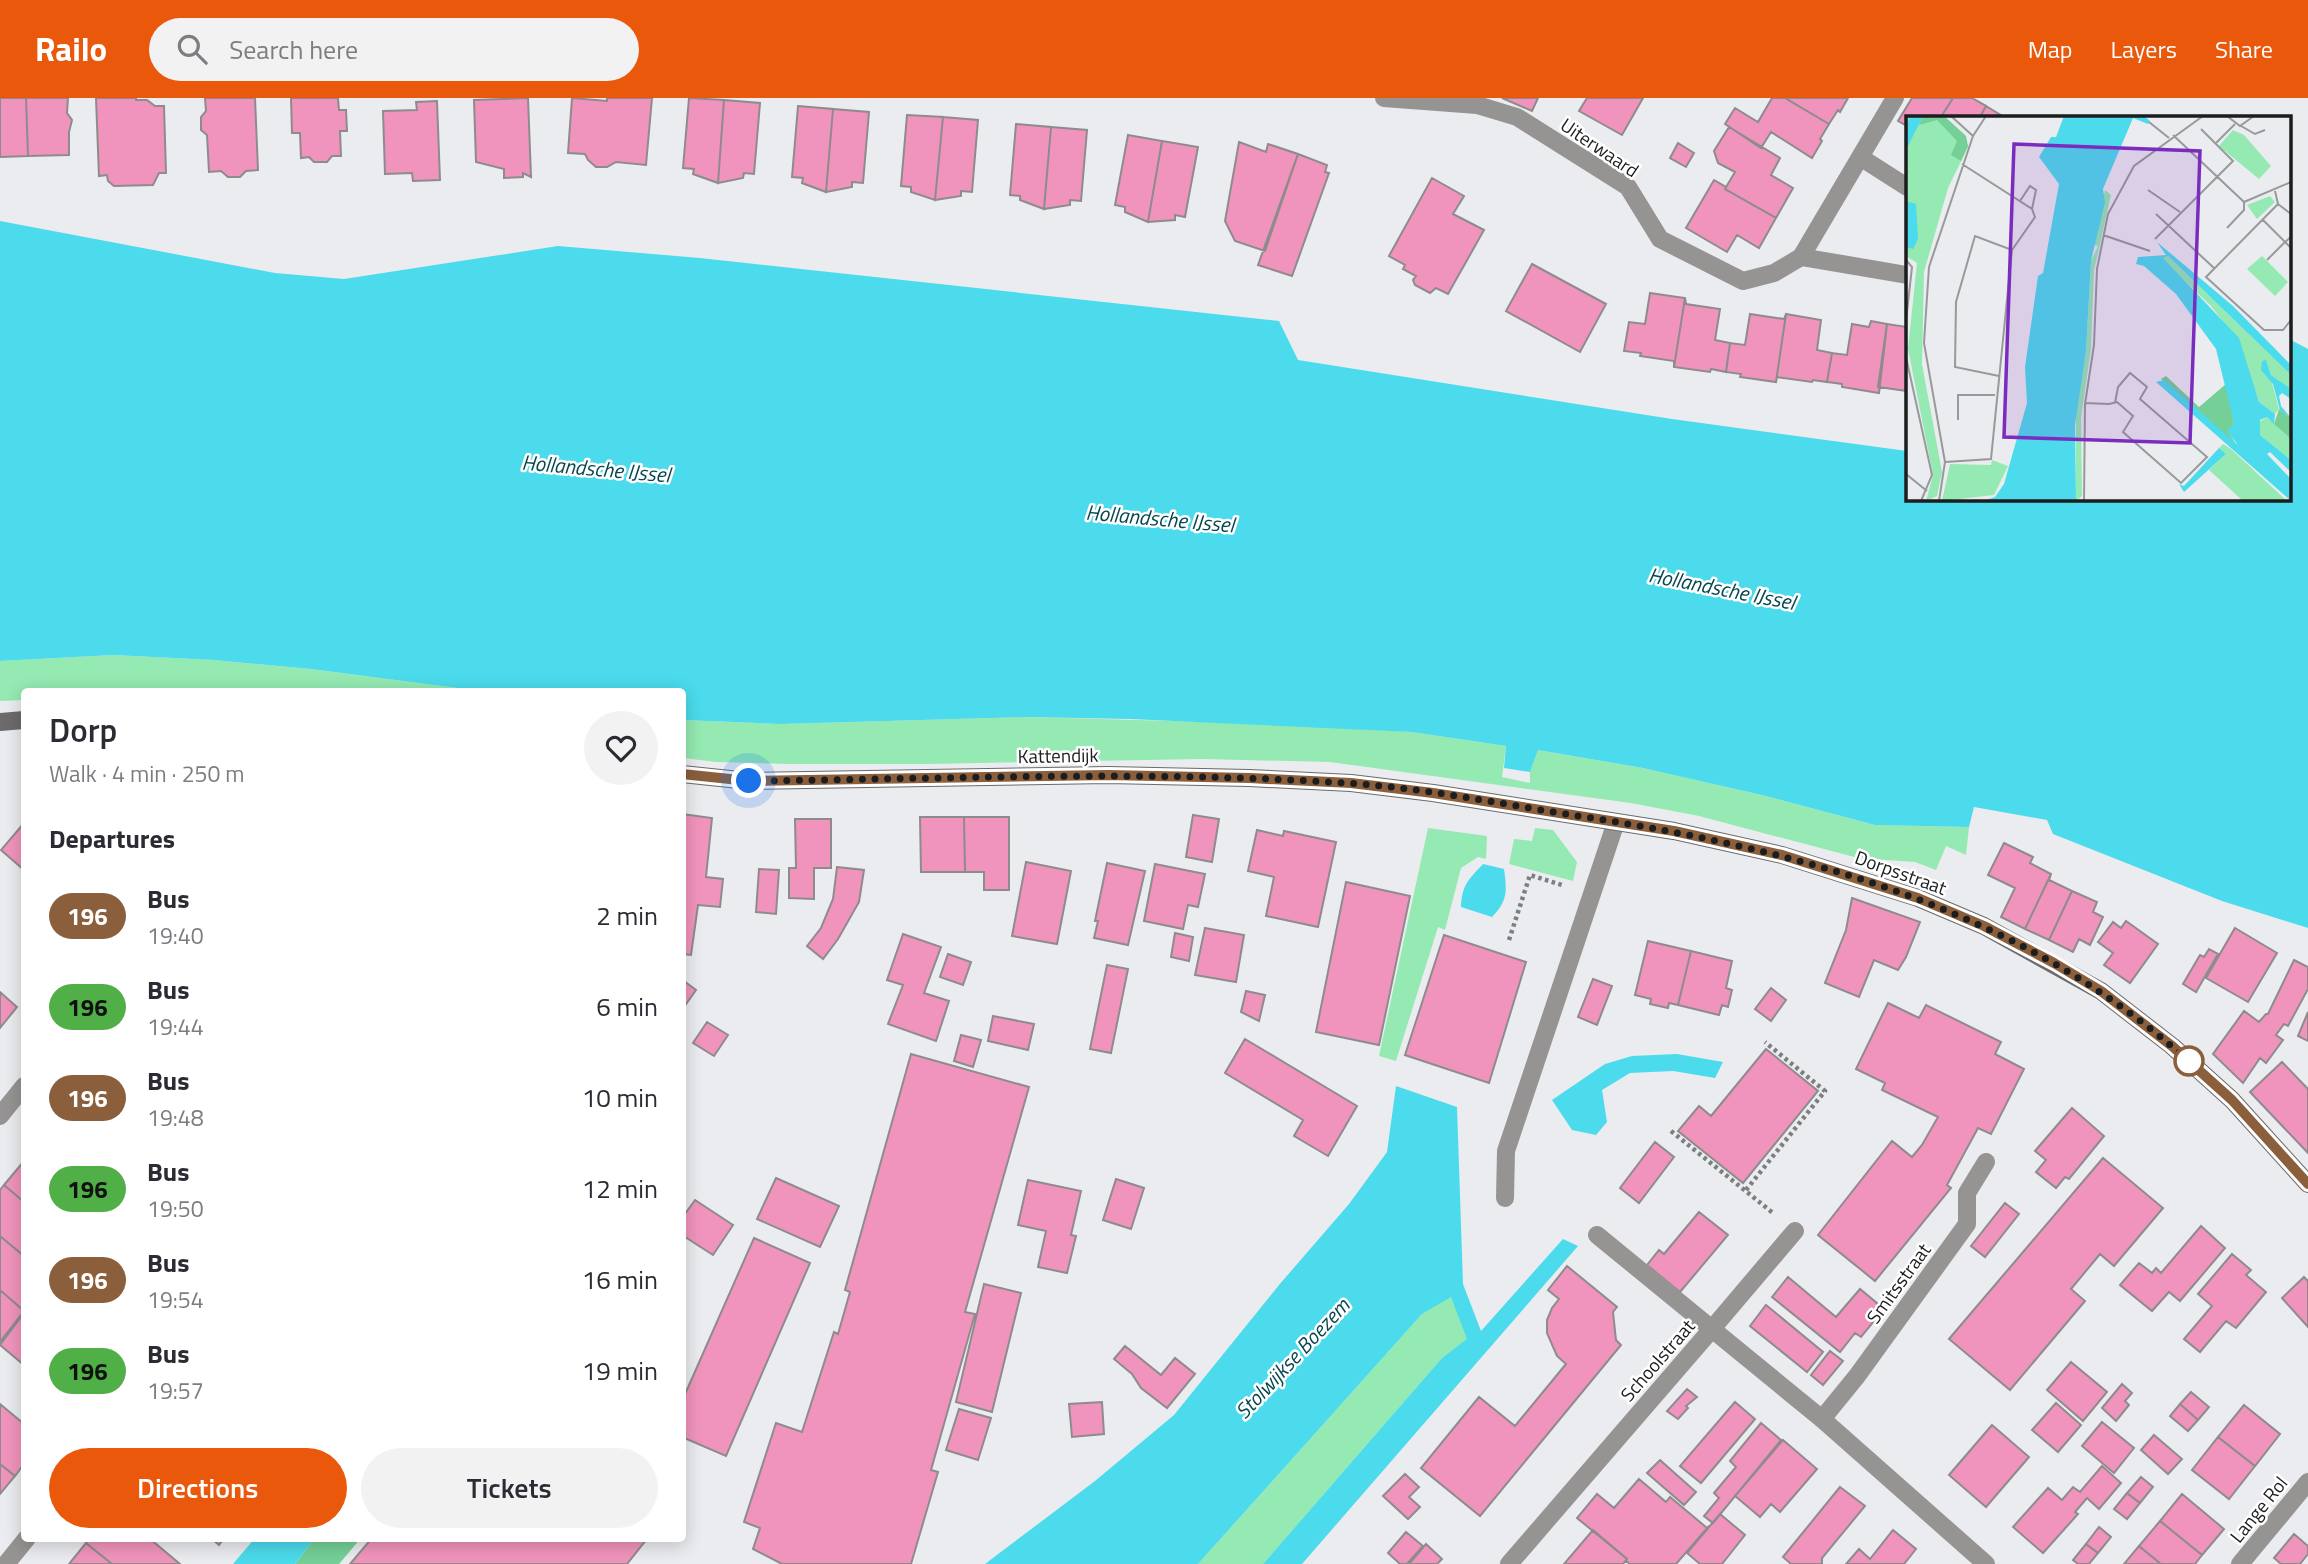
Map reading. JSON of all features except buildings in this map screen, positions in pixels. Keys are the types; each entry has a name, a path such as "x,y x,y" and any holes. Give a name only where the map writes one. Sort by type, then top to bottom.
{"street":[{"name":"Uiterwaard","path":"1384,98 1478,102 1517,117 1628,187 1660,239 1743,281 1774,273 1801,257"},
{"path":"1895,98 1801,257 1906,275"},
{"path":"1860,157 1906,186"},
{"path":"0,722 21,720"},
{"name":"Kattendijk","path":"686,774 749,781 1108,775 1249,778 1351,783 1433,793"},
{"name":"Dorpsstraat","path":"1433,793 1701,837 1782,855 1918,898 1984,926 2101,991 2172,1046 2232,1100 2308,1184"},
{"path":"1505,1198 1506,1151 1616,822"},
{"path":"0,1116 21,1090"},
{"name":"Smitsstraat","path":"1822,1419 1857,1376 1967,1224 1967,1193 1986,1162"},
{"name":"Schoolstraat","path":"1509,1564 1795,1231"},
{"path":"1597,1235 1822,1419 1986,1564"},
{"name":"Lange Rol","path":"2240,1564 2308,1482"},
{"path":"6,1564 24,1542"}],"path":[{"path":"1509,940 1531,875 1592,895"},
{"path":"1746,1190 1825,1091 1765,1042"},
{"path":"1671,1131 1795,1231"}],"green space":[{"path":"113,655 214,660 311,669 457,688 21,688 21,700 0,701 0,661"},
{"path":"1024,717 1250,723 1412,732 1506,746 1502,777 1530,783 1530,772 1538,750 1643,768 1766,796 1875,825 1969,827 1966,855 1946,846 1936,870 1915,862 1858,858 1699,816 1631,803 1330,762 1202,759 790,764 686,758 686,720 780,724"},
{"path":"1428,828 1487,836 1486,859 1478,857 1461,868 1445,930 1438,927 1396,1061 1379,1056"},
{"path":"1535,828 1553,830 1577,862 1573,881 1509,864 1514,839 1532,841"},
{"path":"1451,1296 1468,1339 1442,1358 1263,1564 1198,1564 1422,1314"},
{"path":"312,1542 358,1542 339,1564 295,1564"}],"water":[{"name":"Hollandsche IJssel","path":"0,221 275,273 344,279 558,246 700,258 1279,321 1298,360 1672,419 1906,451 1906,500 2290,500 2290,340 2308,349 2308,928 2222,901 2053,834 2047,820 1974,807 1969,827 1875,825 1766,796 1643,768 1538,750 1530,772 1504,768 1506,746 1412,732 1024,717 780,724 686,720 686,688 457,688 311,669 214,660 113,655 0,661"},
{"path":"1483,864 1504,869 1505,895 1492,917 1461,907 1467,883"},
{"path":"1677,1054 1723,1062 1715,1078 1673,1071 1630,1073 1602,1090 1607,1122 1596,1135 1572,1130 1552,1100 1605,1064 1632,1056"},
{"name":"Stolwijkse Boezem","path":"1396,1086 1457,1107 1463,1284 1481,1331 1563,1239 1578,1246 1302,1564 1263,1564 1442,1358 1467,1339 1451,1297 1422,1314 1198,1564 985,1564 1095,1481 1174,1415 1279,1285 1349,1204 1387,1152"},
{"path":"252,1542 312,1542 295,1564 233,1564"}],"bus line":[{"name":"196","path":"686,774 749,781 1108,775 1351,783 1433,793 1674,831 1782,855 1918,898 1984,926 2101,991 2172,1046 2232,1100 2308,1184"}],"route":[{"path":"749,781 1108,775 1351,783 1433,793 1674,831 1782,855 1851,876 1918,898 1984,926 2101,991 2192,1064 2189,1061"}]}
